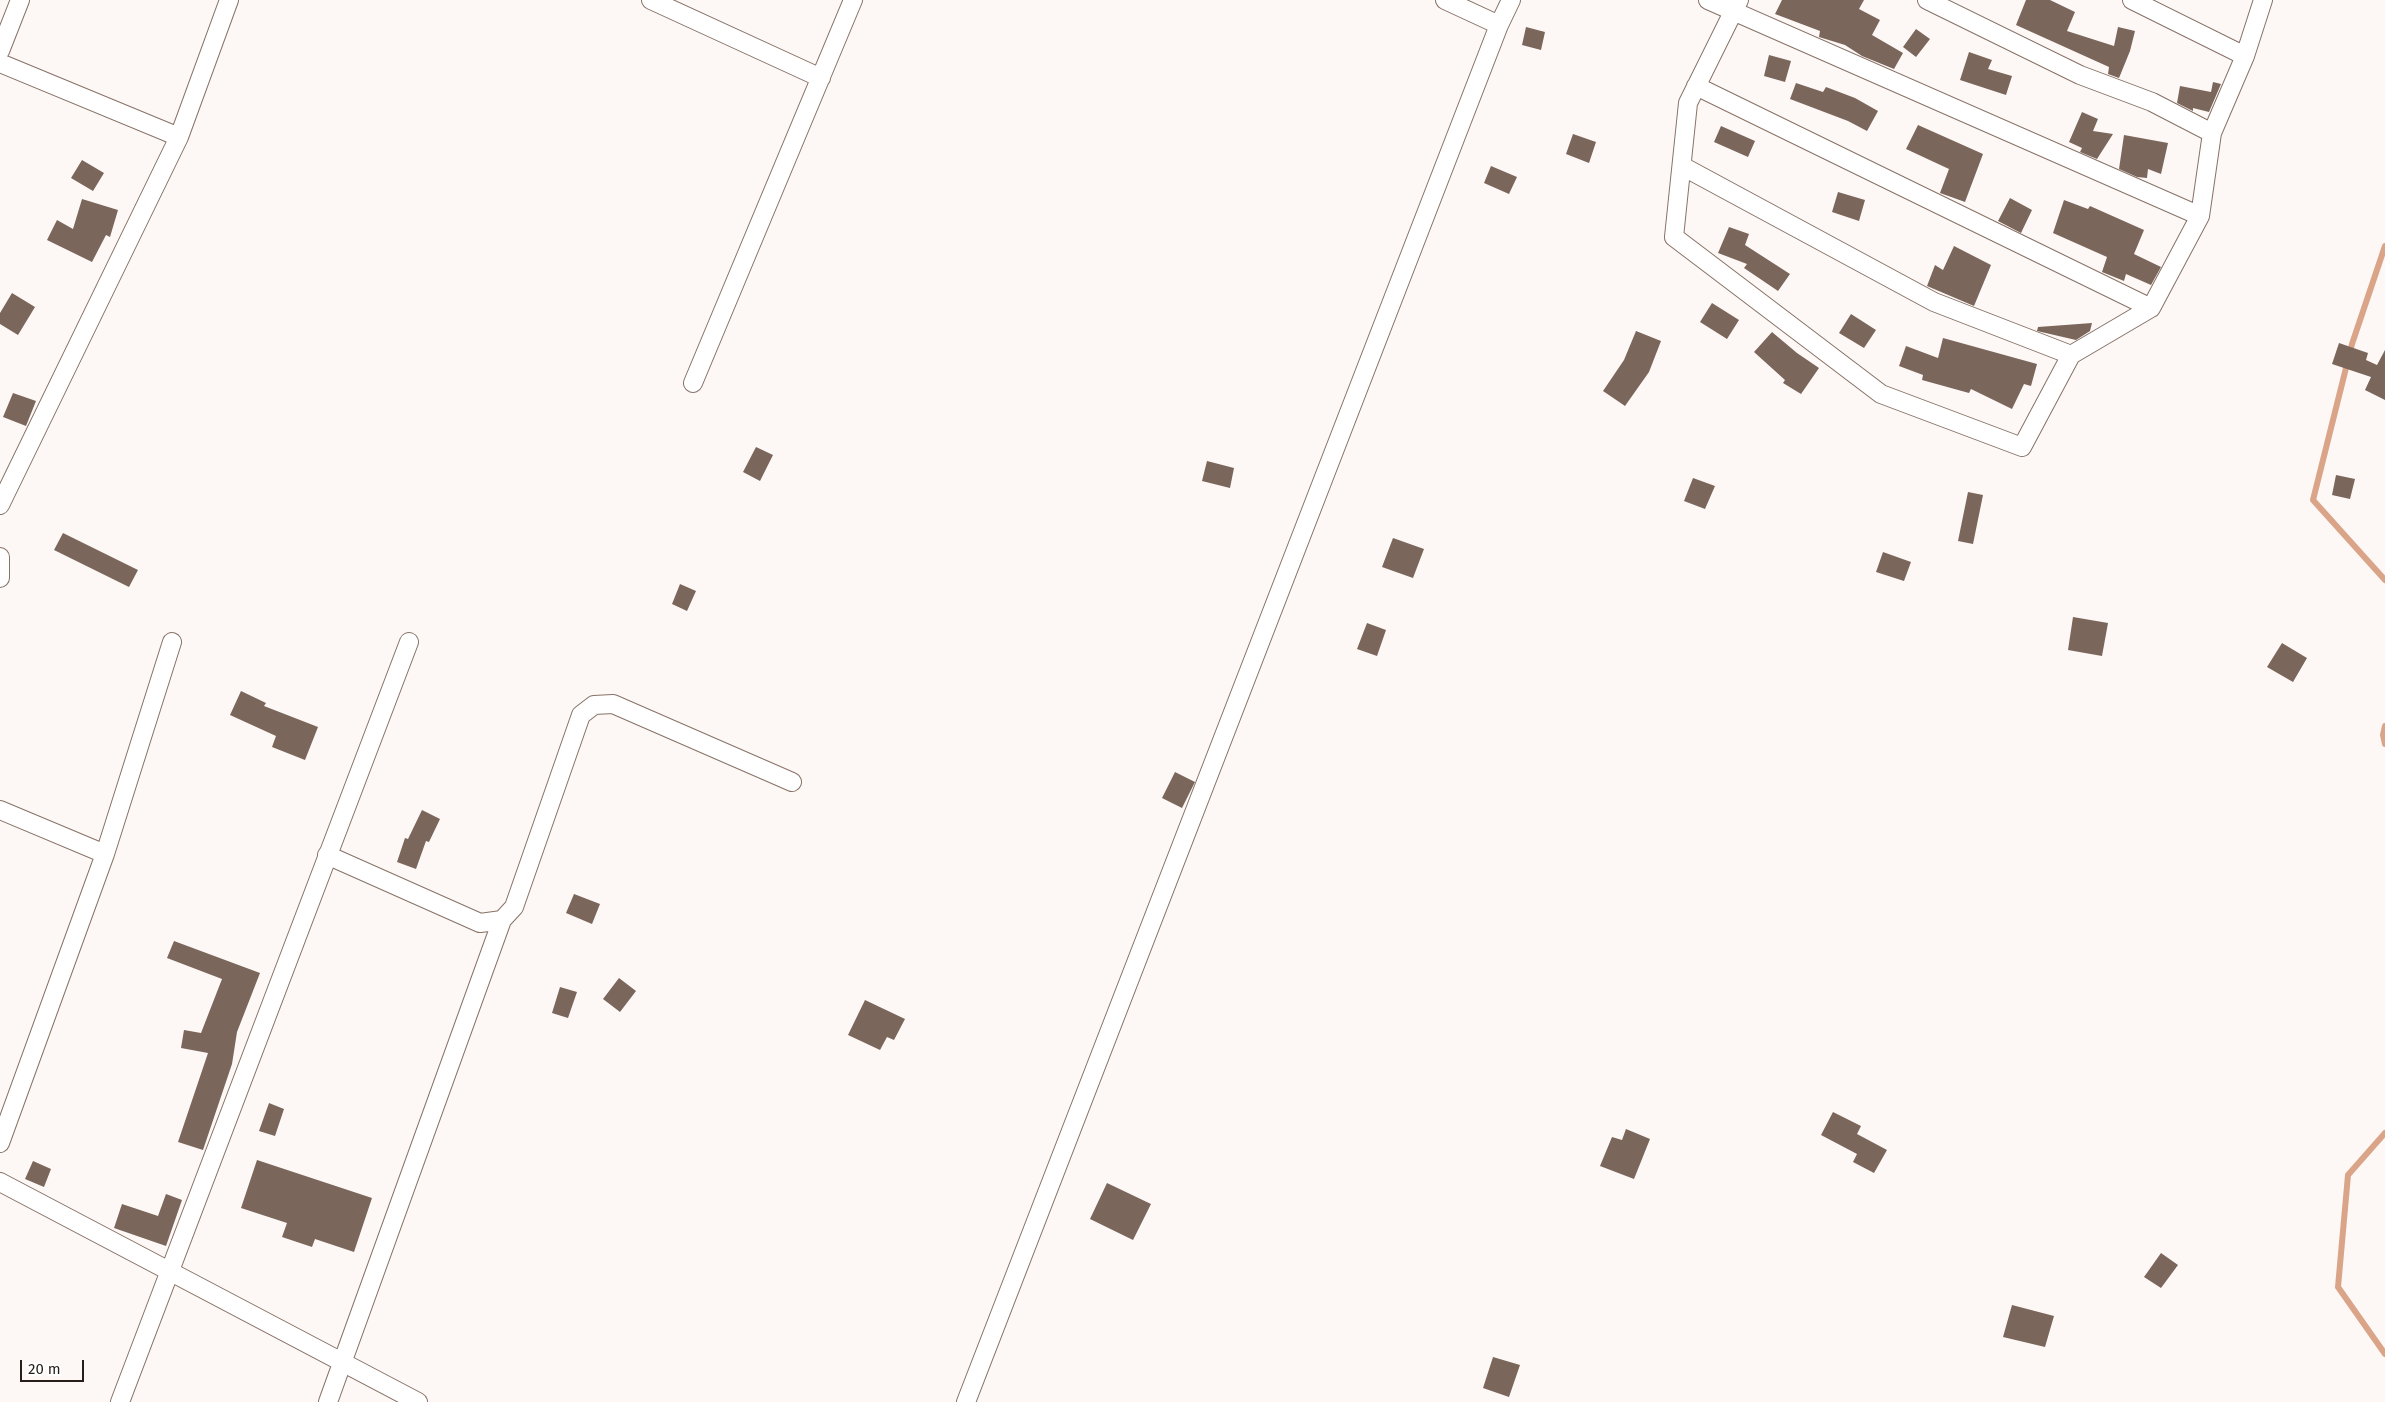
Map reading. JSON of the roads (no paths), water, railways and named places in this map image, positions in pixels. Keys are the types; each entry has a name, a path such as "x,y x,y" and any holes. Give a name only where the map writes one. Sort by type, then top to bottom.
{"street":[{"path":"0,52 20,0"},
{"path":"0,505 179,137 229,0"},
{"path":"651,0 820,78"},
{"path":"693,383 853,0"},
{"path":"1445,0 1499,25"},
{"path":"966,1402 1499,25 1511,0"},
{"path":"1708,0 1736,6 2200,216"},
{"path":"1927,0 2080,75 2152,102 2212,133"},
{"path":"2132,0 2245,56"},
{"path":"1736,6 1688,103 1674,237 1881,394 2022,447 2071,355 2151,308 2200,216 2212,133 2245,56 2263,0"},
{"path":"0,62 179,137"},
{"path":"1696,86 2151,308"},
{"path":"1682,166 1934,302 2071,355"},
{"path":"0,556 0,578"},
{"path":"0,1143 105,854 172,642"},
{"path":"120,1402 409,642"},
{"path":"328,1402 502,920 514,908 580,715 594,705 613,704 792,782"},
{"path":"0,810 105,854"},
{"path":"327,856 480,923 502,920"},
{"path":"0,1182 418,1402"}],"waterway":[{"path":"2385,246 2352,344 2313,500 2385,580"},
{"path":"2385,726 2383,735 2385,744"},
{"path":"2385,1133 2348,1175 2338,1287 2385,1354"}]}
